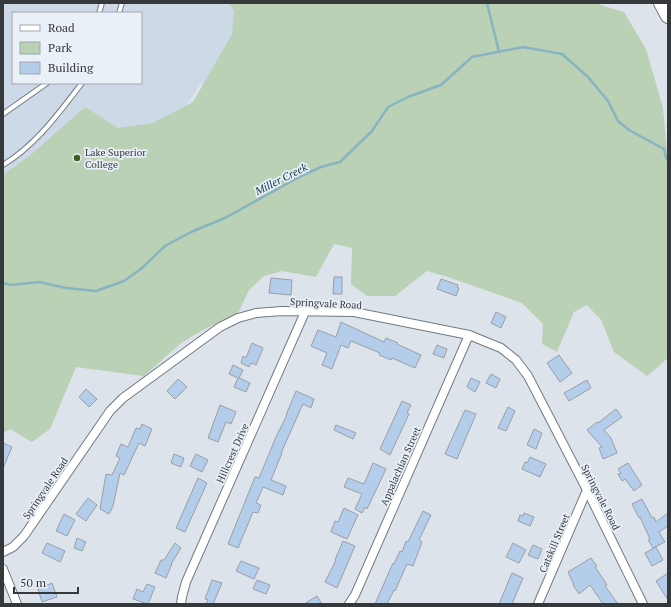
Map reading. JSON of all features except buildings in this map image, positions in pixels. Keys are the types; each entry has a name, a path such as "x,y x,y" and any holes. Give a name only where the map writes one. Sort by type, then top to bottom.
{"highway":[{"path":"661,3 668,16"}],"street":[{"name":"Hillcrest Drive","path":"181,604 186,582 305,312"},
{"name":"Springvale Road","path":"3,552 13,546 24,536 110,411 123,398 220,327 238,318 256,313 354,312 469,335 501,348 516,360 528,376 587,490 643,604"},
{"name":"Appalachian Street","path":"349,604 355,595 469,335"},
{"name":"Catskill Street","path":"538,604 587,490"},
{"path":"3,569 17,604"}],"lane":[{"path":"3,114 45,84"},
{"path":"3,165 16,156 42,133 81,84"}],"shaded area":[{"name":"Lake Superior College","path":"3,3 349,3 263,112 201,83 121,204 226,268 238,313 201,331 181,343 144,376 76,367 72,375 3,354"}],"green space":[{"path":"229,3 594,3 624,12 646,49 663,108 668,162 668,358 647,376 614,352 601,320 587,305 574,312 557,352 542,344 543,324 522,303 427,271 395,296 367,296 351,284 352,248 334,244 316,277 282,271 264,276 249,290 238,313 201,331 181,343 144,376 76,367 50,429 32,442 10,429 3,433 3,175 33,153 85,107 118,128 153,123 193,102 232,34 234,11"}],"waterway":[{"path":"487,3 499,52"},
{"name":"Miller Creek","path":"3,283 11,285 39,282 66,288 96,291 124,281 142,268 165,246 191,232 225,218 301,176 321,167 340,162 372,131 388,107 408,97 441,85 472,57 523,47 562,54 588,77 608,101 618,121 629,130 664,149 668,160"}],"place":[{"name":"Lake Superior College","path":"77,158"}]}
